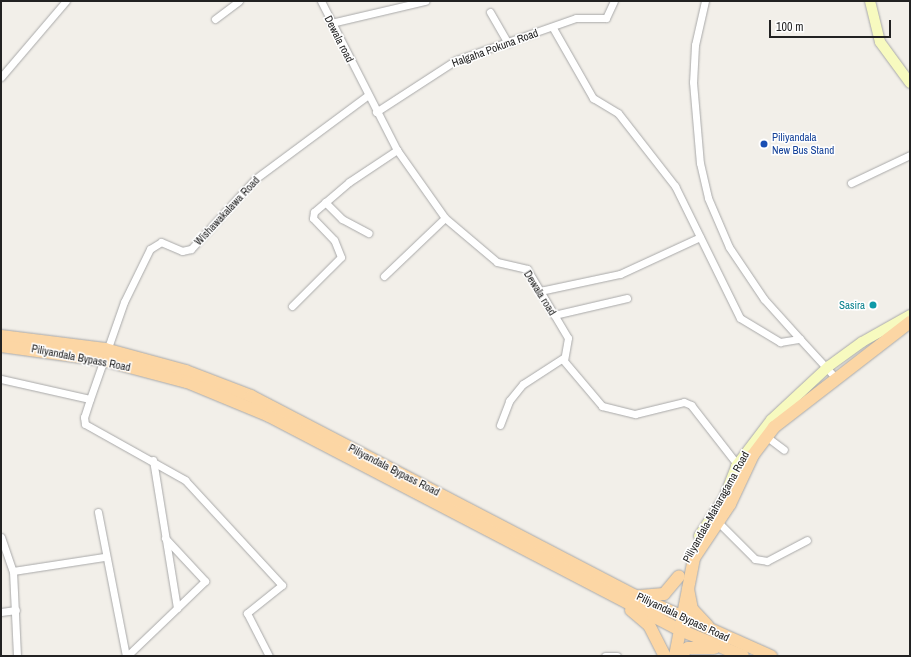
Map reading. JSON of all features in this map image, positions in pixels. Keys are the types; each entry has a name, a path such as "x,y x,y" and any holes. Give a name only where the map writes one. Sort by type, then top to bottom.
{"main road":[{"path":"870,1 880,42 910,83"},
{"name":"Piliyandala-Maharagama Road","path":"668,656 677,621 685,574 699,536 724,498 740,469 771,420 829,366 862,342 910,315"},
{"name":"Piliyandala-Maharagama Road","path":"685,574 718,522 740,469 767,437 835,377 910,322"},
{"name":"Piliyandala Bypass Road","path":"1,336 186,371 251,396 636,596 677,621 729,650 743,656"},
{"name":"Piliyandala Bypass Road","path":"1,346 104,355 187,382 269,416 615,596 677,621 714,631 771,656"},
{"path":"636,596 664,594 685,574"},
{"path":"685,574 692,609 714,631"},
{"path":"615,596 648,625 665,656"},
{"name":"Piliyandala-Maharagama Road","path":"675,656 677,621"},
{"path":"679,656 688,648 698,647 729,650"}],"street":[{"path":"1,77 66,1"},
{"path":"215,19 239,1"},
{"name":"Dewala road","path":"321,1 376,112 397,150 445,218 501,265 517,264 527,269 568,338 563,358"},
{"path":"331,23 425,1"},
{"name":"Halgaha Pokuna Road","path":"376,112 456,60 553,28 576,18 606,18 614,1"},
{"path":"705,1 695,45 693,82 700,163 708,198 729,247 764,299 800,339 829,366 835,377"},
{"path":"490,12 508,43"},
{"path":"553,28 593,98 618,113 675,186 740,318 780,342 800,339"},
{"name":"Wishawakalawa Road","path":"269,656 248,613 282,585 204,496 153,460 86,424 84,417 104,355 150,249 161,242 182,251 191,249 255,179 368,95"},
{"path":"292,306 340,260 340,251 334,240 313,218 325,202 397,150"},
{"path":"851,183 910,154"},
{"path":"325,202 342,219 368,233"},
{"path":"384,276 445,218"},
{"path":"540,291 620,274 700,237"},
{"path":"554,315 627,298"},
{"path":"500,425 509,401 523,384 563,358 602,406 617,412 635,414 676,401 691,405 740,469"},
{"path":"1,379 90,399"},
{"path":"767,437 784,450"},
{"path":"153,460 177,608"},
{"path":"98,512 104,557 127,656"},
{"path":"718,522 755,559 768,561 807,540"},
{"path":"1,537 2,545 13,572 17,656"},
{"path":"127,656 208,580 165,538"},
{"path":"13,572 104,557"},
{"path":"1,612 16,610"},
{"path":"605,656 617,656"}],"place":[{"name":"Piliyandala New Bus Stand","path":"764,144"},
{"name":"Sasira","path":"873,305"}]}
